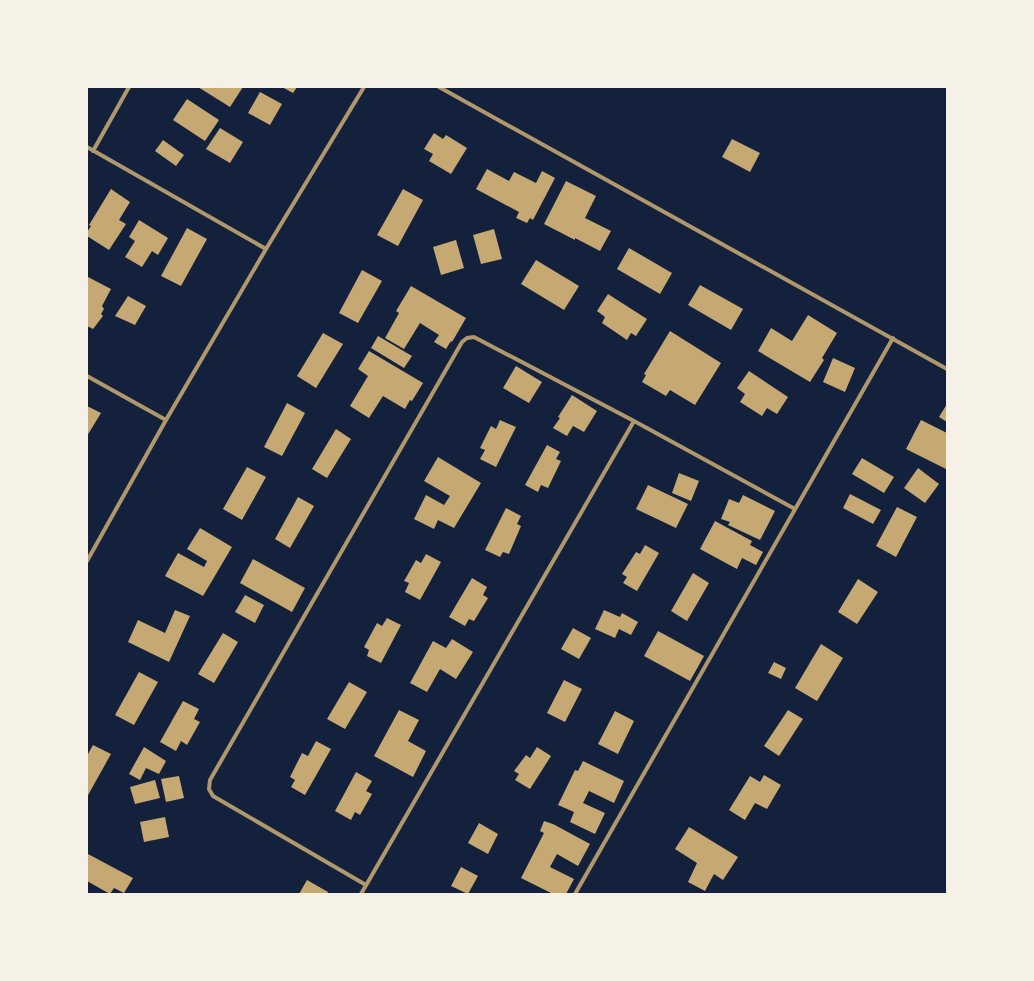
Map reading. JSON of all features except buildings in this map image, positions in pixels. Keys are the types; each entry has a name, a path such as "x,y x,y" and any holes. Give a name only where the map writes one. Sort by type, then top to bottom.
{"street":[{"path":"93,151 129,87"},
{"path":"87,561 166,420 266,249 364,87"},
{"path":"439,87 947,369"},
{"path":"87,147 266,249"},
{"path":"366,885 213,796 209,789 210,780 462,342 467,338 474,338 634,421 795,508"},
{"path":"575,894 893,338"},
{"path":"87,376 166,420"},
{"path":"361,894 634,421"}]}
